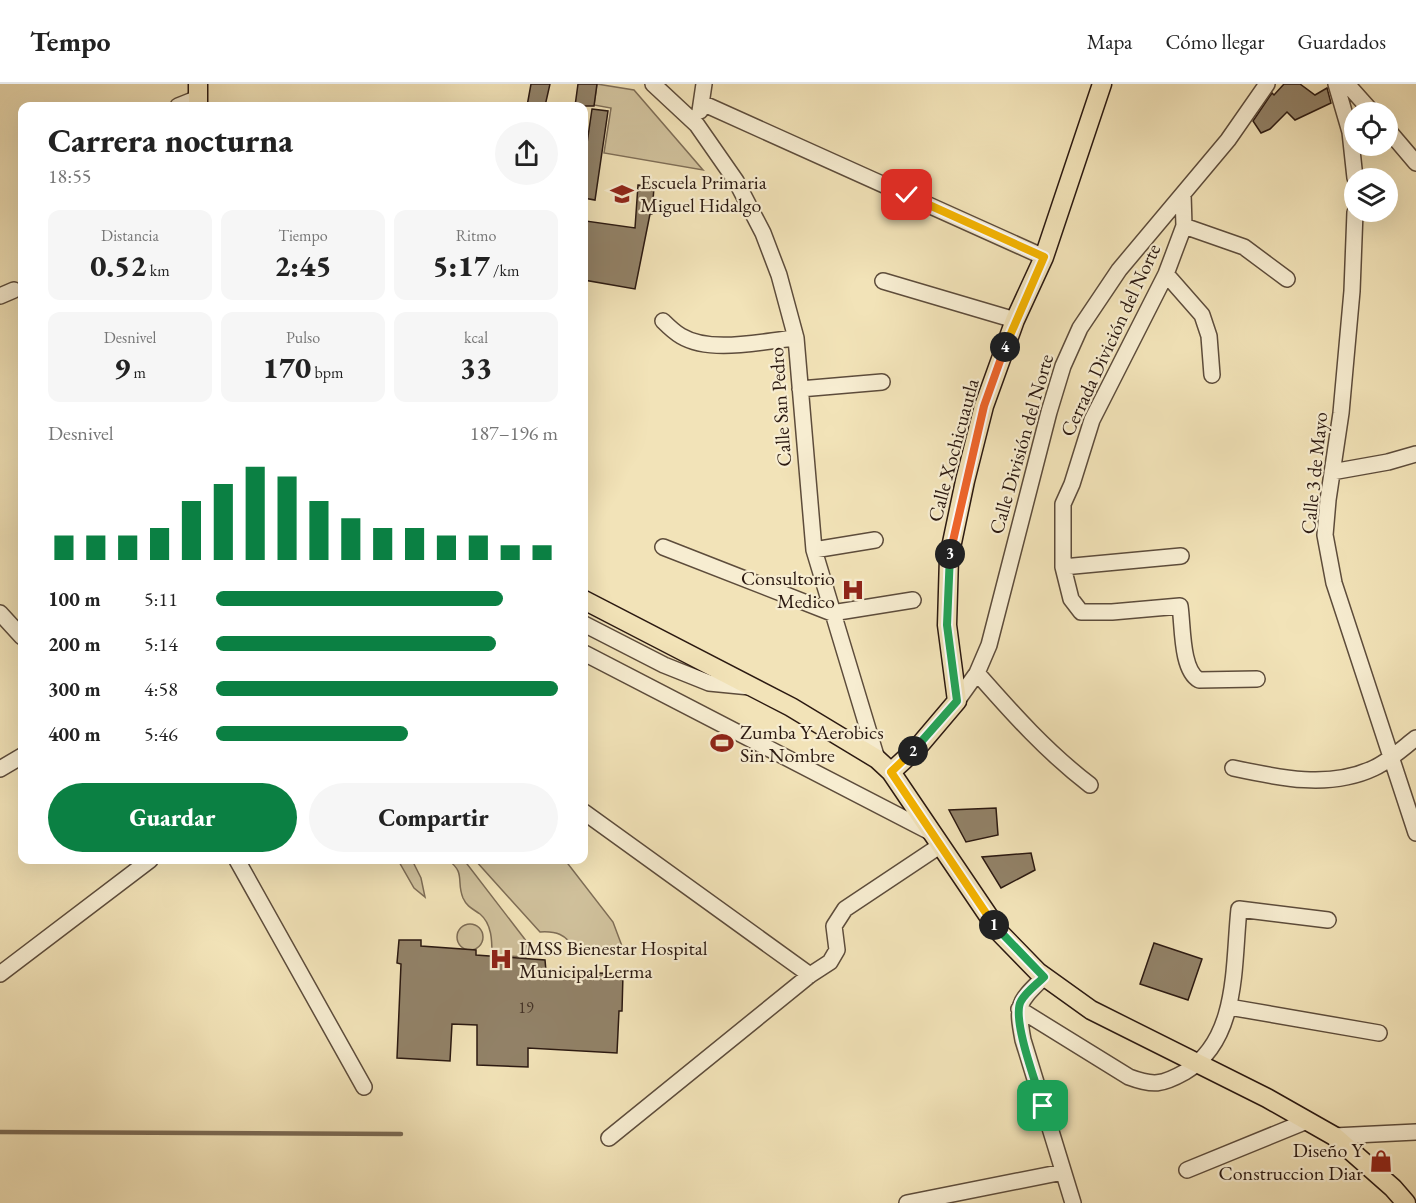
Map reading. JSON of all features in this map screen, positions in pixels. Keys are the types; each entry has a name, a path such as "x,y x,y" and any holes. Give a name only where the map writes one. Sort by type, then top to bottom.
{"main road":[{"name":"Calle Xochicuautla","path":"957,701 947,625 949,558 984,406 1015,320 1044,257 1102,84"},
{"path":"588,602 791,707 877,759 891,772 1000,933 1044,977 1091,1010 1267,1098 1334,1136 1393,1188 1406,1203"},
{"name":"Calle División del Norte","path":"891,772 918,747 957,701"}],"street":[{"name":"Calle San Pedro","path":"653,84 697,125 736,181 763,233 779,275 796,338 814,550 877,759"},
{"path":"697,125 704,84"},
{"name":"Calle División del Norte","path":"957,701 977,673 989,645 1063,366 1080,328 1119,270 1228,140 1267,84"},
{"path":"1336,84 1350,132 1354,168"},
{"path":"1347,84 1363,102"},
{"path":"702,103 1044,257"},
{"path":"1398,142 1416,163"},
{"name":"Cerrada Divición del Norte","path":"1183,194 1184,226 1166,274 1092,420 1072,484 1063,504 1063,567 1071,599 1081,612 1112,612 1180,606 1187,662 1193,676 1199,680 1257,679"},
{"name":"Calle 3 de Mayo","path":"1354,222 1349,332 1325,535 1334,583 1416,833"},
{"path":"1184,226 1244,247 1287,279"},
{"path":"1166,274 1202,315 1209,336 1212,375"},
{"path":"883,281 1015,320"},
{"path":"663,321 681,336 701,344 718,346 796,338"},
{"path":"800,389 882,382"},
{"path":"1332,472 1388,462 1416,454"},
{"path":"814,550 874,540"},
{"path":"663,547 832,613 913,600"},
{"path":"1063,567 1181,556"},
{"path":"0,613 18,633"},
{"path":"588,626 664,664 709,682 751,687"},
{"path":"588,655 938,840 845,909 834,926 837,950 830,962 810,975 609,1138"},
{"path":"977,673 1033,736 1059,761 1090,785"},
{"path":"1233,768 1270,777 1318,781 1355,775 1390,758 1416,738"},
{"path":"0,769 18,758"},
{"path":"588,815 810,975"},
{"path":"0,974 145,864"},
{"path":"239,864 364,1087"},
{"path":"1018,1009 1129,1077 1146,1084 1159,1084 1197,1064 1221,1034 1228,1007 1239,909 1328,920"},
{"path":"1044,977 1020,1001 1018,1009 1023,1040 1073,1203"},
{"path":"1228,1007 1379,1033"},
{"path":"1187,1170 1307,1121"},
{"path":"1334,1136 1416,1132"},
{"path":"907,1203 1063,1172"}],"shaded area":[{"path":"597,84 634,90 703,170 604,153 611,108 594,105"},
{"path":"400,864 414,864 421,878 425,897 414,888"},
{"path":"467,864 527,942 526,957 492,955 487,923 465,901 461,892 459,873 454,865"},
{"path":"479,864 568,864 613,922 622,946 574,949 560,934 540,932"},
{"path":"470,924 479,928 483,937 479,946 470,950 461,946 457,937 461,928"}],"building":[{"path":"531,84 550,84 546,102 528,102"},
{"path":"578,84 597,84 594,106 588,106 588,102 576,102"},
{"path":"1284,84 1300,84 1315,95 1327,88 1331,103 1295,120 1287,112 1270,129 1261,133 1253,121 1272,93 1274,95"},
{"path":"592,109 608,111 595,200 588,199 588,136"},
{"path":"638,185 654,187 652,214 650,214 635,289 588,281 588,221 635,228"},
{"path":"996,808 998,835 966,842 949,810"},
{"path":"1031,853 1035,870 1001,888 982,857"},
{"name":"IMSS Bienestar Hospital Municipal Lerma","path":"399,940 421,940 421,946 476,950 476,955 545,960 546,971 623,974 622,1011 619,1011 617,1053 528,1048 528,1067 477,1065 477,1025 452,1024 450,1061 397,1058 401,964 397,963"},
{"path":"1154,943 1202,959 1188,1000 1140,984"}],"waterway":[{"path":"0,1132 401,1134"}],"place":[{"name":"Escuela Primaria Miguel Hidalgo","path":"622,194"},
{"name":"Consultorio Medico","path":"853,590"},
{"name":"Zumba Y Aerobics Sin Nombre","path":"722,743"},
{"name":"IMSS Bienestar Hospital Municipal Lerma","path":"501,959"},
{"name":"Diseño Y Construccion Diar","path":"1381,1161"}],"route":[{"path":"907,195 1044,257 1015,320 984,406 949,558 947,625 957,701 918,747 891,772 934,834 966,886 1000,933 1044,977 1020,1001 1018,1009 1023,1040 1043,1106"}]}
